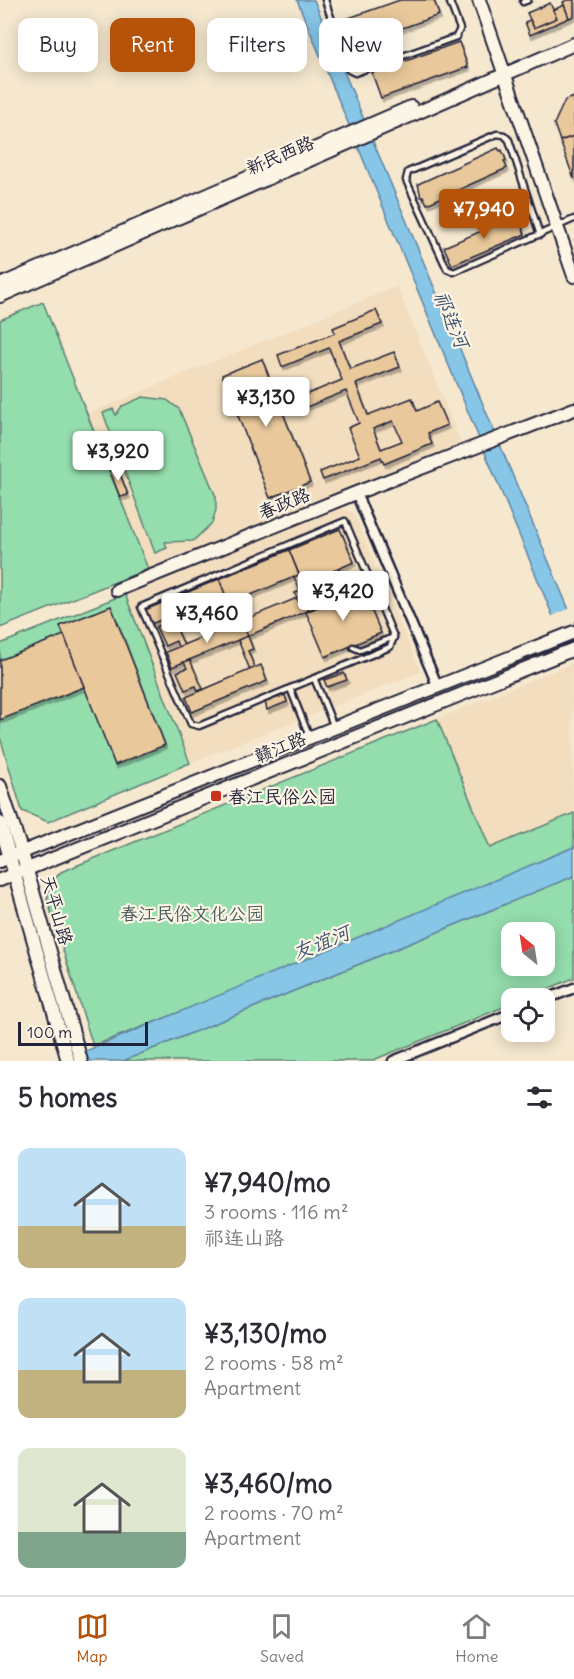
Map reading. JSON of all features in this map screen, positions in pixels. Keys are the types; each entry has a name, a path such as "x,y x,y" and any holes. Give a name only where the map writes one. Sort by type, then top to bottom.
{"street":[{"path":"479,0 565,223 574,254"},
{"path":"486,0 507,69"},
{"name":"新民西路","path":"0,296 507,69 574,36"},
{"name":"新民西路","path":"507,69 574,44"},
{"name":"新民西路","path":"0,285 346,141"},
{"path":"565,223 574,276"},
{"name":"春政路","path":"117,590 356,493 574,409"},
{"path":"356,493 438,687"},
{"name":"赣江路","path":"11,857 574,632"},
{"name":"赣江路","path":"0,880 574,649"},
{"name":"天平山路","path":"0,786 11,857"},
{"name":"天平山路","path":"0,823 11,857 22,871 70,1045"},
{"path":"555,996 574,988"},
{"path":"393,1061 501,1017"},
{"path":"68,1061 70,1045"},
{"path":"70,1045 81,1061"}],"lane":[{"path":"325,0 349,70 355,73 456,37 460,29 449,0"},
{"path":"540,235 509,140 504,135 497,134 408,172 406,180 447,269 454,272 540,235 565,223"},
{"path":"345,521 394,637 390,647 314,678 198,726 191,724 141,607 345,521"},
{"path":"353,647 360,650 394,637"},
{"path":"314,678 334,727"},
{"path":"290,688 310,737"}],"shaded area":[{"path":"397,286 461,443 148,569 86,414"},
{"path":"341,507 354,514 421,672 190,763 125,594"},
{"path":"572,663 574,813 490,848 437,719"}],"green space":[{"path":"43,302 148,569 0,628 0,320"},
{"path":"143,397 167,400 179,409 216,497 216,510 212,523 193,541 165,542 167,548 155,553 103,413 113,409 116,415 122,406"},
{"path":"125,594 190,763 48,822 22,811 0,737 0,644"},
{"name":"春江民俗文化公园","path":"437,719 490,848 574,813 574,847 229,993 93,1046 47,899 51,883 61,872"},
{"path":"574,876 574,978 550,988 501,988 501,1008 371,1061 123,1061"}],"water":[{"path":"297,0 314,0 322,18 319,18 319,53 307,24 307,18 304,18"},
{"path":"327,72 344,72 574,622 574,667"},
{"path":"574,847 574,876 123,1061 62,1061"}],"pier":[{"path":"571,608 574,616 574,663 570,665 550,617"}],"building":[{"path":"400,0 434,0 439,15 403,28 403,18 349,18"},
{"path":"574,0 574,16 569,18 563,2"},
{"path":"550,3 557,18 534,28 527,13"},
{"path":"564,5 569,18 530,35 525,22 530,20 534,28 557,18 553,10"},
{"path":"459,42 468,67 381,98 372,73 403,72 403,62"},
{"path":"574,97 574,136 560,141 554,124 565,100"},
{"path":"574,136 574,179 560,141"},
{"path":"498,148 502,150 507,168 427,204 423,196 421,197 418,184"},
{"path":"517,216 525,234 452,265 444,247"},
{"path":"376,310 382,324 339,341 350,369 394,352 400,367 356,384 368,415 412,398 417,411 437,402 447,425 428,433 432,444 384,464 381,457 323,480 320,472 360,456 348,428 359,423 346,391 299,410 295,399 342,380 329,348 282,367 278,355 335,333 333,328","holes":["393,421 402,441 381,449 373,429"]},
{"path":"262,359 310,482 270,498 222,375","holes":["255,378 261,394 247,400 240,384"]},
{"path":"117,466 128,495 120,497 109,469"},
{"path":"340,529 354,562 303,584 289,550"},
{"path":"289,550 299,575 229,604 219,579"},
{"path":"299,575 313,609 309,610 306,603 300,606 295,593 300,591 294,577"},
{"path":"219,579 225,594 151,624 145,610"},
{"path":"321,580 330,601 313,609 304,587"},
{"path":"362,588 381,633 325,657 306,612"},
{"path":"225,594 229,604 233,602 241,621 230,625 218,597"},
{"path":"297,598 300,606 306,603 309,610 248,636 241,621"},
{"path":"111,606 165,745 115,765 60,626"},
{"path":"171,616 184,645 178,647 176,641 165,646 156,627 168,621 166,618"},
{"path":"241,621 248,636 172,667 166,652"},
{"path":"64,635 84,687 0,720 0,660"},
{"path":"248,636 253,649 248,651 255,668 250,670 238,640"},
{"path":"190,660 203,689 198,691 196,686 185,690 177,672 187,668 184,662"},
{"path":"261,665 267,681 192,712 186,697"},
{"path":"344,673 347,680 327,687 324,680"},
{"path":"285,695 287,702 267,710 265,702"}],"place":[{"name":"春江民俗公园","path":"216,796"}],"water label":[{"name":"祁连河","path":"452,319"},
{"name":"友谊河","path":"321,942"}]}
